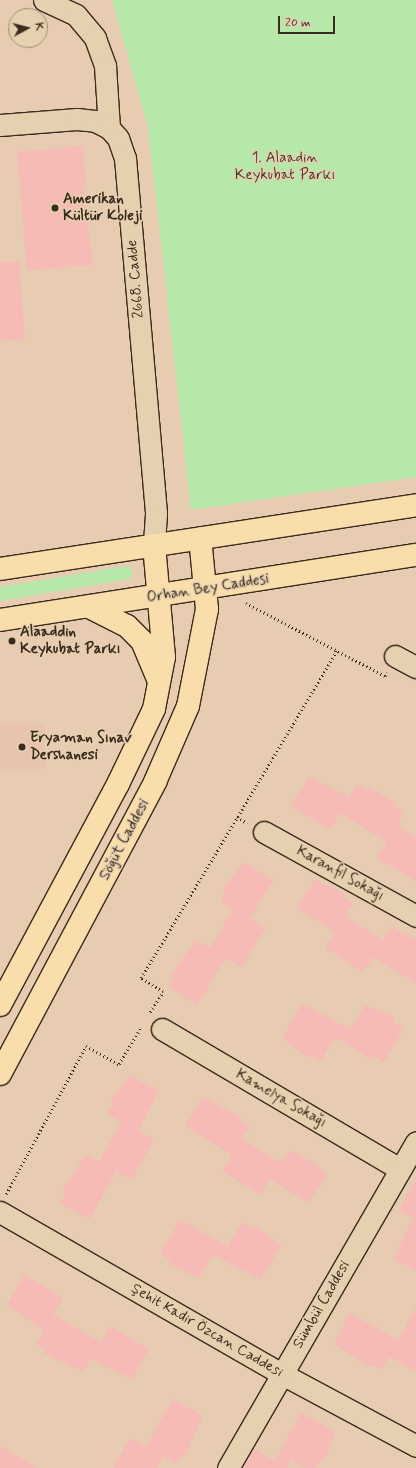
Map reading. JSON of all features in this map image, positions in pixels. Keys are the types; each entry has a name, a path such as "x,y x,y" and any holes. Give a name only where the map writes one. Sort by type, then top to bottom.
{"main road":[{"path":"0,569 416,505"},
{"name":"Söğüt Caddesi","path":"0,1074 174,743 201,653 207,609 212,589 200,538"},
{"path":"0,1005 139,744 160,687 164,657 154,546"},
{"name":"Orhan Bey Caddesi","path":"0,620 212,589 416,555"},
{"path":"89,607 127,626 142,641 153,661 160,687"}],"street":[{"path":"44,0 76,15 95,38 105,66 109,128"},
{"path":"0,125 77,119 95,121 109,128"},
{"name":"2668. Cadde","path":"109,128 125,158 156,514 154,546"},
{"path":"395,656 416,667"},
{"name":"Karanfil Sokağı","path":"264,832 416,916"},
{"name":"Kamelya Sokağı","path":"162,1030 400,1169"},
{"name":"Sümbül Caddesi","path":"228,1468 416,1142"},
{"name":"Şehit Kadir Özcan Caddesi","path":"2,1205 282,1374 416,1446"}],"path":[{"path":"212,589 337,650 385,676 395,656"},
{"path":"2,1205 86,1046 119,1064 163,992 141,978 337,650"}],"shaded area":[{"name":"Eryaman Sınav Dershanesi","path":"0,723 45,723 45,769 0,769"}],"green space":[{"name":"1. Alaadin Keykubat Parkı","path":"112,0 416,0 416,477 191,510 148,127"},
{"path":"126,566 133,570 130,579 0,601 0,587"}],"building":[{"name":"Amerikan Kültür Koleji","path":"83,146 86,187 83,187 93,265 27,270 17,152"},
{"path":"19,261 25,339 0,341 0,262"},
{"path":"309,777 349,797 357,784 367,790 369,787 396,803 394,806 404,812 397,825 416,837 416,881 377,858 387,842 340,813 330,830 291,806"},
{"path":"244,862 273,880 250,919 265,928 242,967 226,958 197,1005 168,987 174,977 171,975 196,940 210,948 233,909 220,901 226,891 223,889"},
{"path":"315,879 345,894 343,897 353,903 345,916 383,940 391,927 416,939 416,984 373,957 363,972 325,948 335,932 296,908"},
{"path":"302,1004 351,1029 365,1005 395,1018 393,1022 404,1028 384,1062 373,1056 371,1059 335,1037 321,1061 310,1055 308,1058 282,1038"},
{"path":"129,1075 159,1091 138,1131 154,1140 132,1180 116,1171 90,1219 60,1203 65,1193 62,1191 86,1154 99,1162 121,1122 107,1114 113,1104 110,1103"},
{"path":"203,1097 242,1117 240,1120 250,1126 242,1139 281,1163 289,1150 319,1165 317,1168 327,1174 309,1203 270,1179 261,1195 222,1171 232,1155 185,1126"},
{"path":"416,1179 416,1271 394,1259 413,1217 399,1210"},
{"path":"180,1220 228,1246 242,1222 254,1229 256,1226 281,1246 261,1280 213,1255 199,1278 169,1264 171,1261 160,1254"},
{"path":"24,1275 63,1298 53,1315 101,1342 110,1326 149,1349 132,1379 91,1359 83,1372 44,1353 46,1350 36,1344 44,1331 7,1305"},
{"path":"416,1307 416,1371 389,1357 382,1370 372,1365 370,1367 334,1344 350,1313 398,1340"},
{"path":"173,1399 203,1416 185,1456 182,1454 176,1464 163,1456 157,1468 113,1468 130,1438 146,1447"},
{"path":"301,1413 336,1432 323,1462 320,1460 316,1468 306,1468 291,1460 288,1468 242,1468 253,1448 275,1461"},
{"path":"0,1446 37,1468 0,1468"}],"place":[{"name":"Amerikan Kültür Koleji","path":"55,208"},
{"name":"Alaaddin Keykubat Parkı","path":"12,641"},
{"name":"Eryaman Sınav Dershanesi","path":"22,747"}]}
